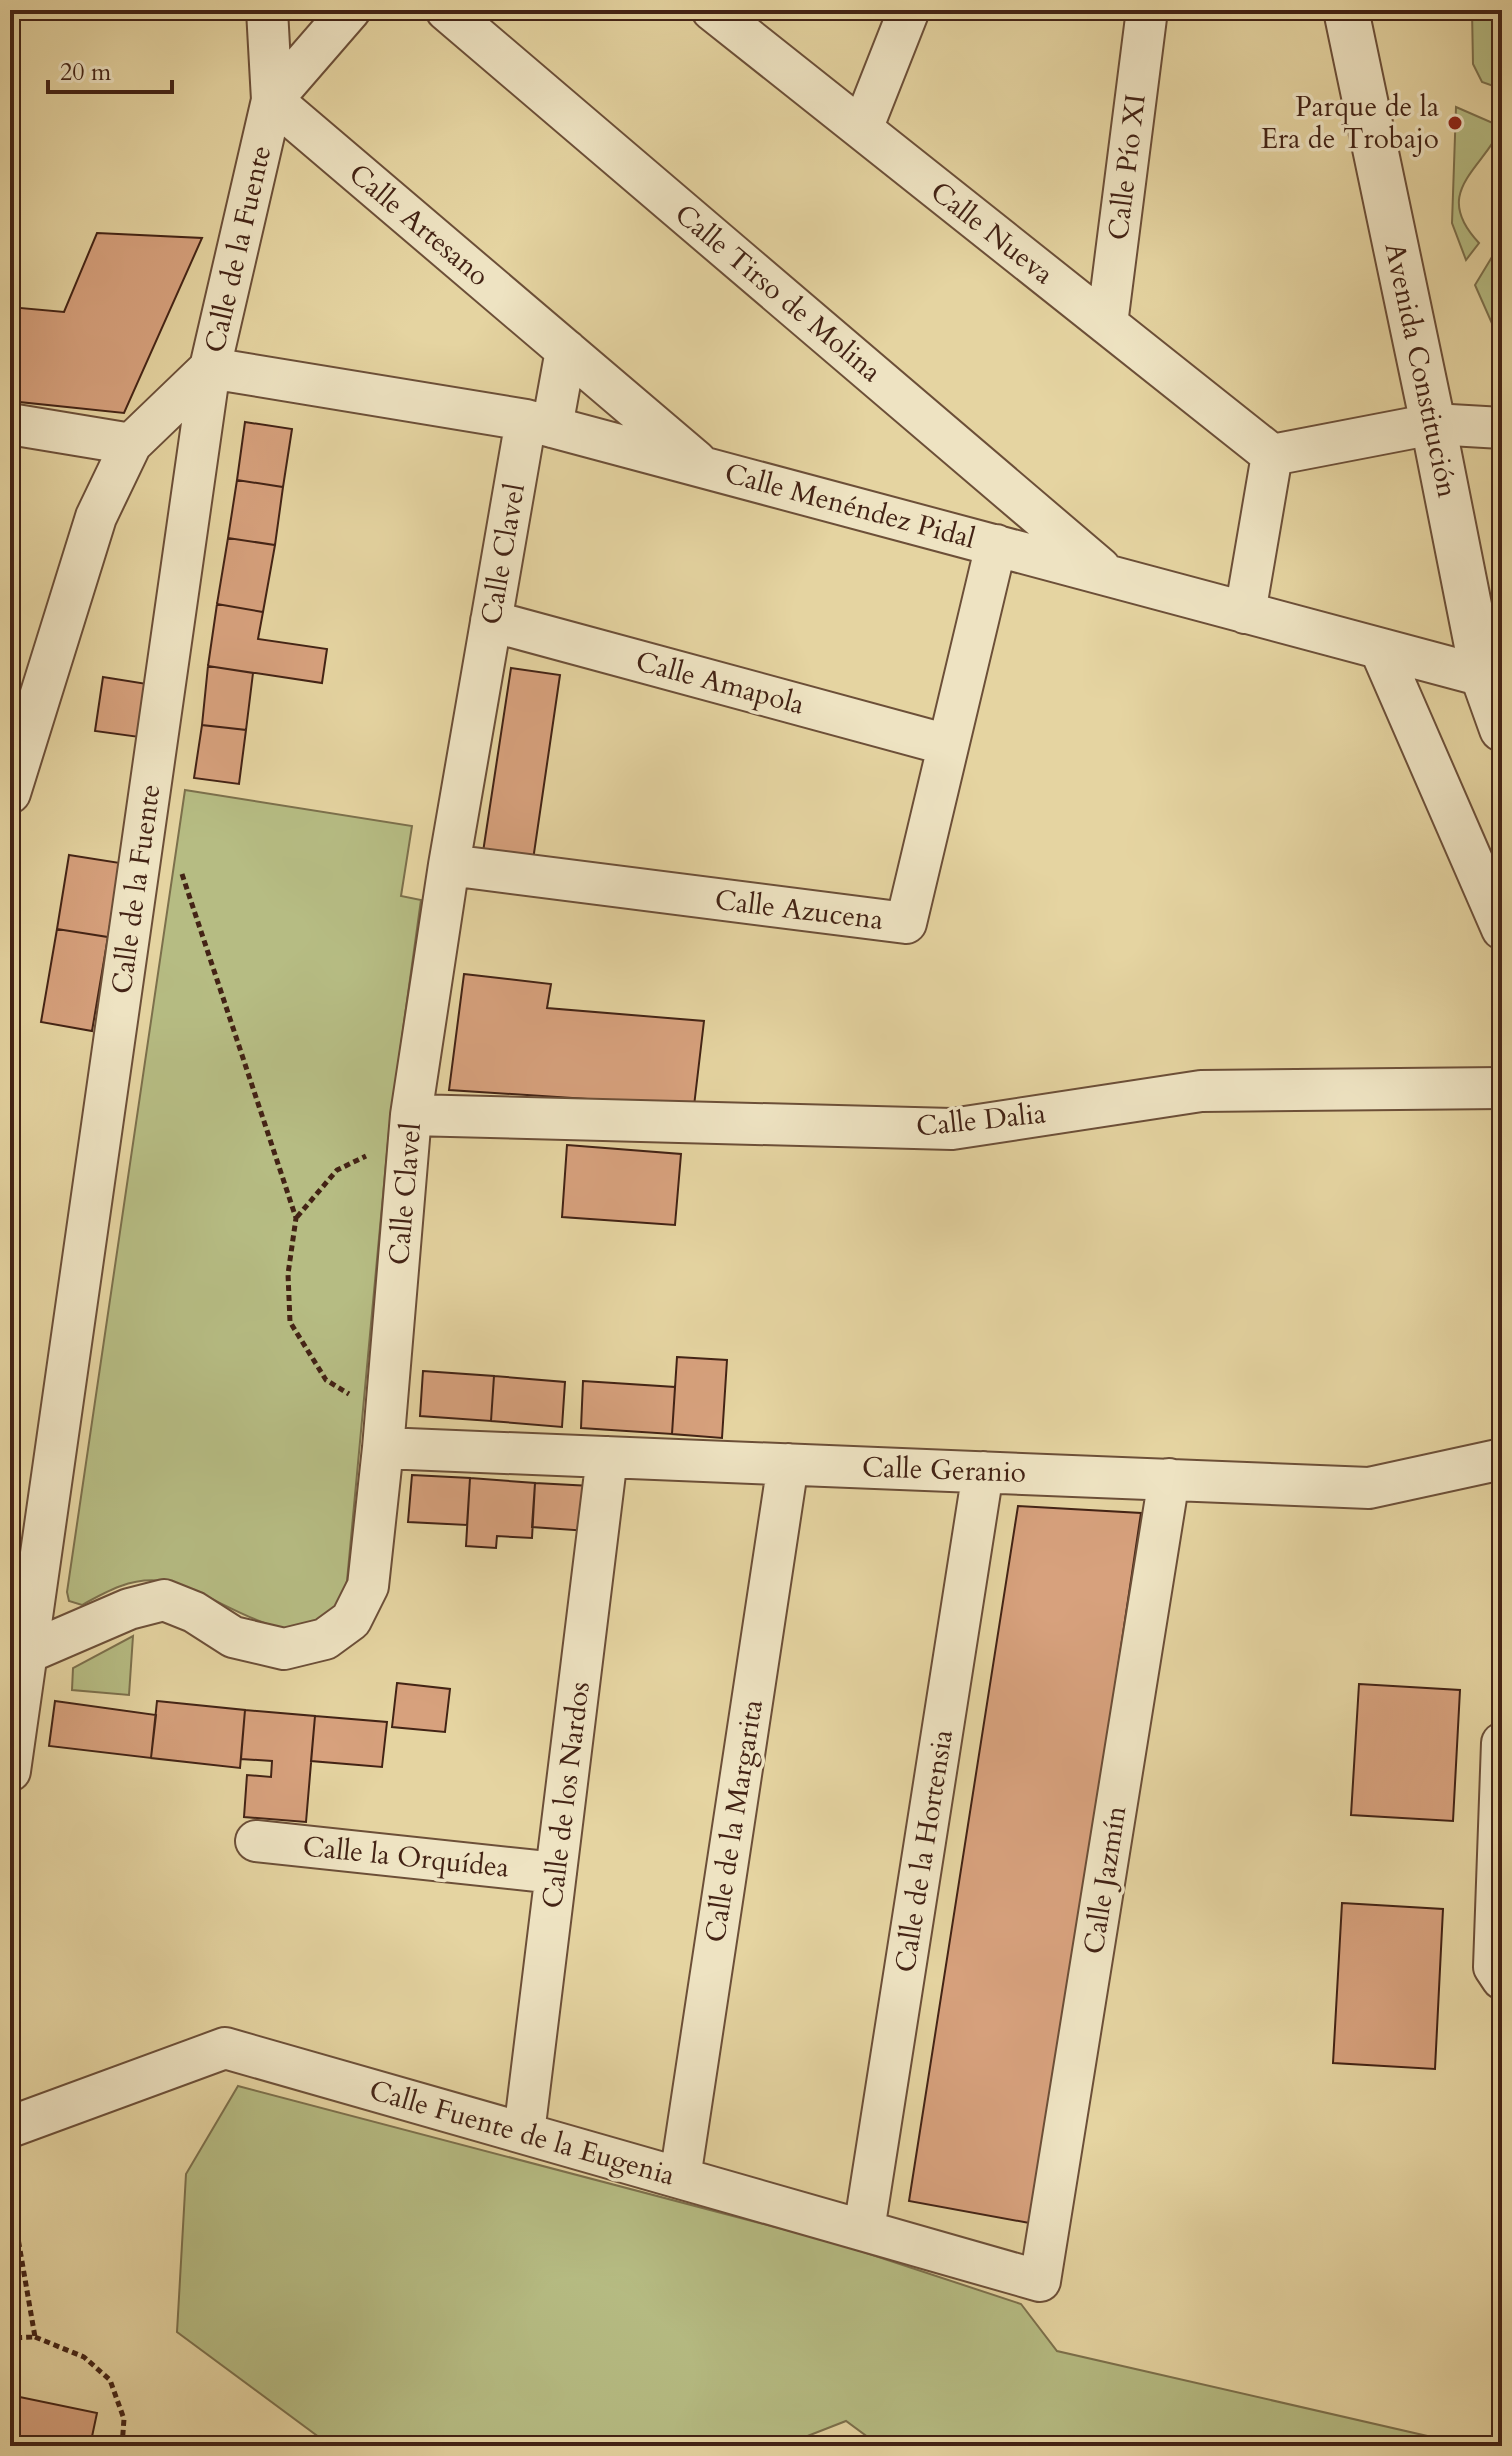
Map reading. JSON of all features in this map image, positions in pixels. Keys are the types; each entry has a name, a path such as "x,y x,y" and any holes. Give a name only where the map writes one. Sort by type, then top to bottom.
{"street":[{"name":"Calle de la Fuente","path":"10,1771 210,368 272,100 267,10"},
{"path":"272,100 350,10"},
{"name":"Calle Tirso de Molina","path":"446,10 1110,576"},
{"name":"Calle Nueva","path":"712,10 1272,455"},
{"path":"862,129 909,10"},
{"name":"Calle Pío XI","path":"1107,324 1147,10"},
{"name":"Avenida Constitución","path":"1346,10 1483,676 1502,729"},
{"name":"Calle Artesano","path":"272,100 704,467"},
{"path":"539,424 566,350"},
{"path":"10,793 96,517 131,444 210,368"},
{"name":"Calle Menéndez Pidal","path":"210,368 539,424 1483,676"},
{"path":"10,424 131,444"},
{"name":"Calle Clavel","path":"27,1653 129,1609 164,1600 194,1612 233,1637 284,1649 325,1639 351,1620 368,1586 385,1432 410,1125 449,865 491,621 539,424"},
{"path":"1245,613 1272,455 1433,424 1502,428"},
{"name":"Calle Azucena","path":"449,865 906,923 996,545"},
{"name":"Calle Amapola","path":"491,621 948,745"},
{"path":"1380,649 1502,929"},
{"name":"Calle Dalia","path":"410,1125 952,1129 1201,1091 1502,1088"},
{"name":"Calle Geranio","path":"385,1432 607,1457 1369,1488 1502,1459"},
{"name":"Calle de los Nardos","path":"524,2133 607,1457"},
{"name":"Calle de la Margarita","path":"680,2178 788,1464"},
{"name":"Calle de la Hortensia","path":"864,2230 983,1472"},
{"name":"Calle Jazmín","path":"1040,2281 1169,1479"},
{"path":"1502,1743 1494,1967 1502,1979"},
{"name":"Calle la Orquídea","path":"256,1841 556,1873"},
{"name":"Calle Fuente de la Eugenia","path":"10,2127 225,2048 1040,2281"}],"path":[{"path":"181,872 296,1218 288,1274 290,1322 326,1380 385,1432"},
{"path":"296,1218 337,1170 410,1125"},
{"path":"10,2192 35,2337"},
{"path":"10,2338 35,2337 84,2357 110,2380 124,2419 122,2446"}],"green space":[{"path":"1472,10 1502,10 1502,89 1482,82 1473,64"},
{"path":"1456,107 1502,127 1465,182 1460,195 1459,210 1465,225 1479,243 1466,260 1452,223"},
{"path":"1495,252 1502,254 1502,322 1494,328 1475,285"},
{"path":"185,790 412,826 401,896 421,900 389,1131 347,1581 332,1615 323,1623 306,1629 286,1629 266,1624 201,1594 162,1581 130,1583 82,1605 69,1601 67,1592"},
{"path":"133,1636 129,1695 72,1690 73,1668"},
{"path":"238,2086 836,2243 1021,2304 1057,2351 1471,2446 880,2446 846,2421 782,2446 331,2446 177,2332 186,2174"}],"building":[{"path":"97,233 202,238 124,413 10,401 10,307 64,312"},
{"path":"245,422 292,429 283,487 237,480"},
{"path":"237,480 283,487 275,545 228,538"},
{"path":"228,538 275,545 263,612 217,604"},
{"path":"217,604 263,612 258,639 327,649 322,683 208,666"},
{"path":"208,666 253,673 246,730 202,725"},
{"path":"511,668 560,675 533,860 483,852"},
{"path":"103,677 147,684 139,737 95,731"},
{"path":"202,725 246,730 239,784 194,778"},
{"path":"69,855 120,863 108,937 57,929"},
{"path":"57,929 108,937 92,1031 41,1022"},
{"path":"464,974 551,984 547,1008 704,1021 694,1106 449,1090"},
{"path":"567,1145 681,1154 675,1225 562,1217"},
{"path":"677,1357 727,1360 722,1438 672,1434"},
{"path":"423,1371 494,1376 491,1421 420,1416"},
{"path":"494,1376 565,1382 562,1427 491,1421"},
{"path":"583,1381 675,1387 672,1434 581,1428"},
{"path":"412,1475 470,1478 467,1525 408,1522"},
{"path":"470,1478 535,1483 532,1538 497,1536 496,1548 466,1546"},
{"path":"535,1483 591,1486 588,1531 532,1527"},
{"path":"1018,1506 1141,1513 1035,2224 909,2201"},
{"path":"397,1683 450,1689 445,1732 392,1727"},
{"path":"1359,1684 1460,1690 1453,1821 1351,1815"},
{"path":"55,1701 156,1715 151,1758 49,1746"},
{"path":"157,1701 245,1710 240,1768 151,1758"},
{"path":"245,1710 315,1716 306,1822 244,1817 247,1775 271,1777 272,1761 241,1759"},
{"path":"315,1716 387,1722 382,1767 311,1761"},
{"path":"1342,1903 1443,1909 1435,2069 1333,2063"},
{"path":"10,2395 97,2413 90,2446 10,2446"}],"place":[{"name":"Parque de la Era de Trobajo","path":"1455,123"}]}
